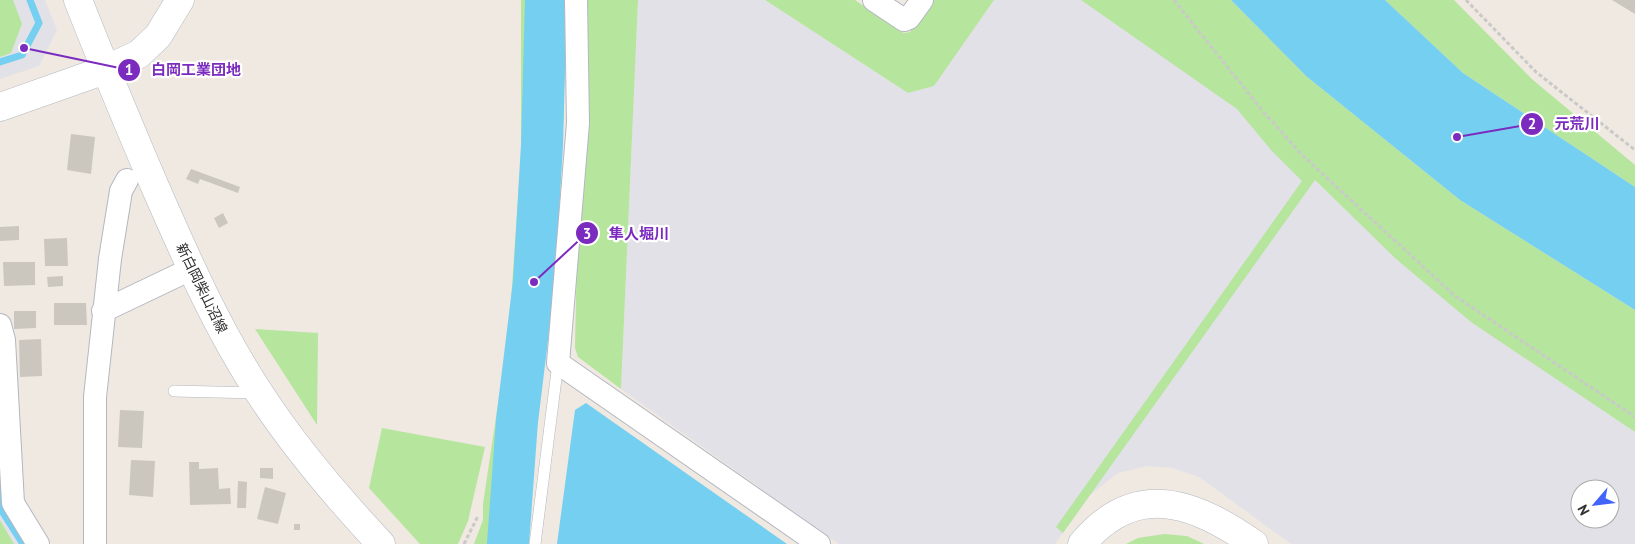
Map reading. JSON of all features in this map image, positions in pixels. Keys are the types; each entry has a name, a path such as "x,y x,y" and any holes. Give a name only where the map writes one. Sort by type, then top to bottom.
{"street":[{"name":"新白岡柴山沼線","path":"78,0 105,70 191,269 225,336 260,394 297,448 381,544"},
{"path":"576,0 578,123 558,363 819,544"},
{"path":"874,0 904,20 909,18 922,0"},
{"path":"0,107 105,70 144,50 158,36 175,3"},
{"path":"95,544 95,397 103,311 121,191 126,180"},
{"path":"103,311 191,269"},
{"path":"0,326 4,340 13,503 38,544"},
{"path":"1082,544 1098,525 1121,511 1155,503 1188,508 1224,523 1254,544"}],"lane":[{"path":"535,544 558,363"},
{"path":"174,391 260,394"}],"path":[{"path":"1174,0 1261,109 1302,155 1455,296 1635,417"},
{"path":"1466,0 1536,72 1635,150"},
{"path":"464,544 478,516"}],"shaded area":[{"path":"0,0 45,0 57,30 39,66 0,79"},
{"path":"638,0 765,0 908,93 934,86 994,0 1162,0 1315,180 1396,259 1472,322 1635,432 1635,544 1291,544 1199,477 1172,468 1147,466 1118,473 1090,495 1055,544 839,544 621,389"},
{"path":"0,401 28,544 0,544"}],"green space":[{"path":"0,0 13,0 22,24 11,53 0,57"},
{"path":"521,0 536,0 537,122 534,180 523,288 505,406 502,455 493,512 494,544 474,544 483,520 483,504 509,330 521,154"},
{"path":"553,0 562,0 564,114 547,332 521,544 513,544 519,438 550,186"},
{"path":"582,0 638,0 621,389 578,357 575,348"},
{"path":"765,0 855,0 904,33 910,32 931,0 994,0 934,86 908,93"},
{"path":"1081,0 1231,0 1306,76 1460,200 1635,310 1635,432 1471,322 1396,259 1315,180 1063,533 1056,527 1302,181 1271,150 1237,109"},
{"path":"1385,0 1454,0 1533,80 1635,165 1635,187 1463,73"},
{"path":"255,329 318,333 317,425"},
{"path":"382,428 485,447 468,521 458,544 420,544 369,488"},
{"path":"0,520 14,544 0,544"},
{"path":"1164,534 1187,536 1204,544 1126,544 1138,538"}],"water":[{"path":"1231,0 1385,0 1463,73 1635,187 1635,310 1460,200 1306,76"},
{"path":"586,403 787,544 557,544 575,410"}],"building":[{"path":"1612,0 1635,0 1635,14"},
{"path":"71,134 95,137 91,174 67,170"},
{"path":"191,169 240,187 238,193 200,179 198,184 186,179"},
{"path":"223,213 228,223 219,228 214,218"},
{"path":"19,226 19,240 0,241 0,227"},
{"path":"67,238 68,266 45,266 44,239"},
{"path":"3,262 35,262 35,285 4,286"},
{"path":"63,276 63,286 48,287 47,277"},
{"path":"54,303 86,303 87,325 54,325"},
{"path":"14,311 36,311 36,328 14,329"},
{"path":"41,339 42,376 20,377 19,340"},
{"path":"120,410 144,411 142,448 118,447"},
{"path":"131,460 155,461 153,497 129,495"},
{"path":"189,462 199,462 199,469 218,468 219,489 230,488 231,504 190,505"},
{"path":"260,468 273,468 273,479 260,478"},
{"path":"238,481 247,482 246,508 237,508"},
{"path":"265,487 286,493 278,524 257,519"},
{"path":"294,524 300,524 300,530 294,530"}],"waterway":[{"path":"0,62 22,55 39,23 30,0"},
{"path":"508,544 517,421 534,282 542,145 546,0"},
{"path":"0,479 2,511 23,544"}],"place":[{"name":"白岡工業団地","path":"24,48"},
{"name":"元荒川","path":"1457,137"},
{"name":"隼人堀川","path":"534,282"}]}
